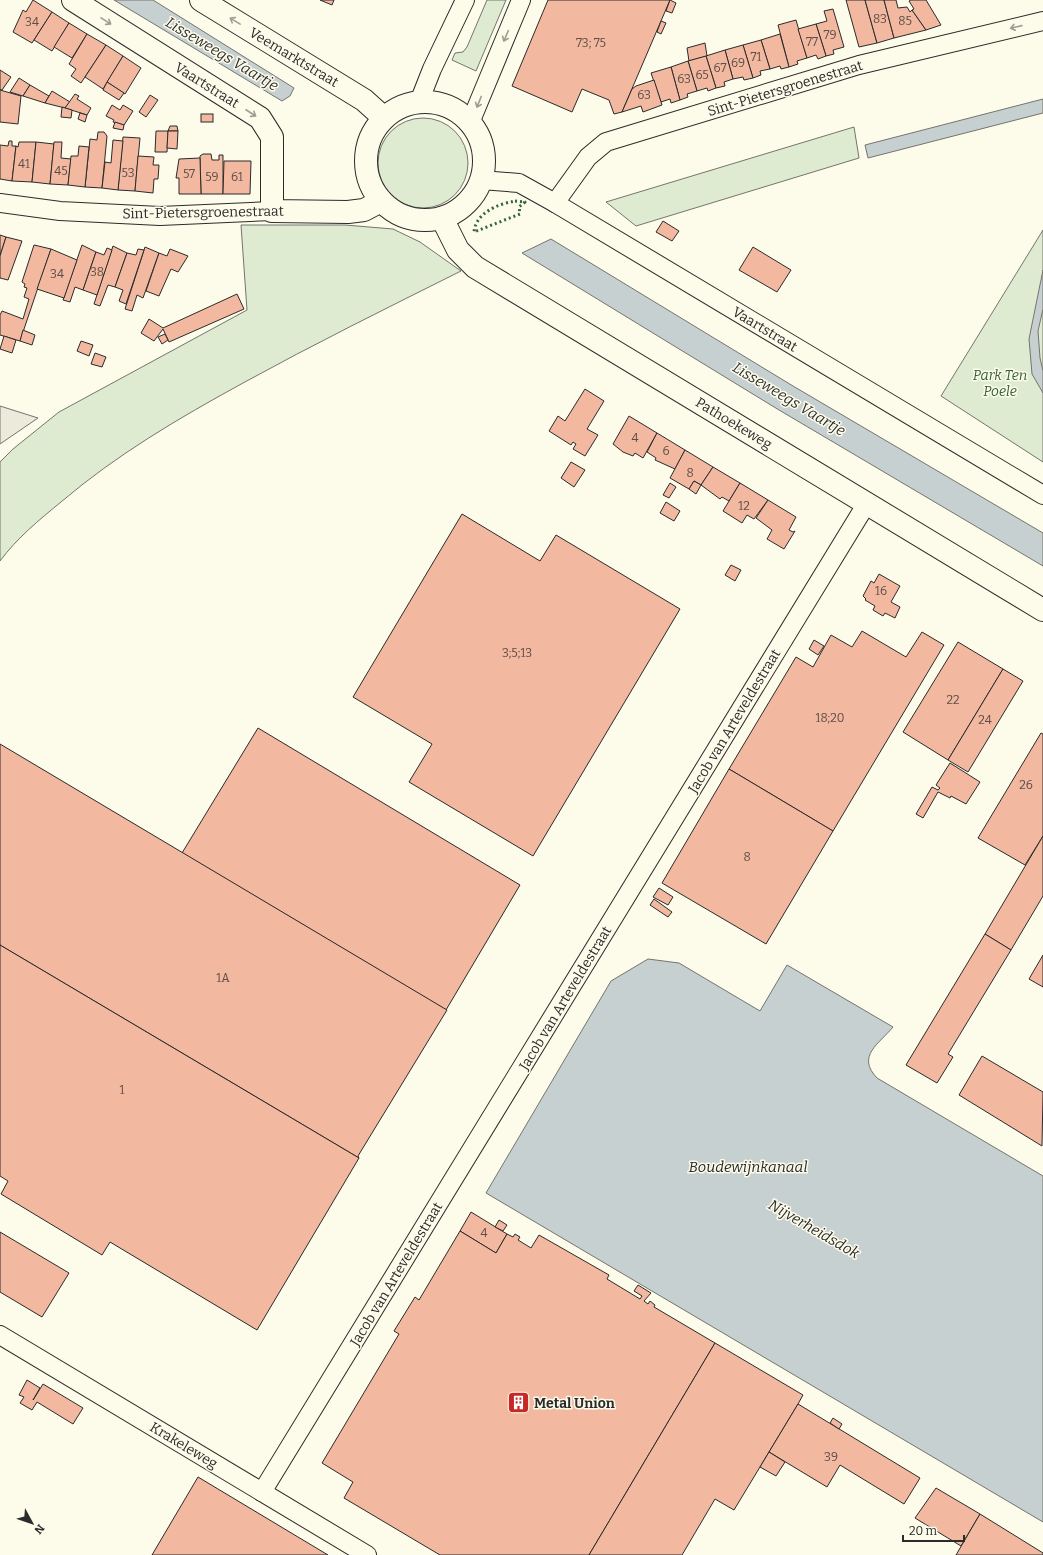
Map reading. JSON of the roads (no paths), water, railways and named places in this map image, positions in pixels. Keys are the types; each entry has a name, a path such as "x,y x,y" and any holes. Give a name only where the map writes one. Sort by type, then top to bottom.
{"main road":[{"name":"Vaartstraat","path":"73,0 260,118 272,137 272,211"},
{"name":"Veemarktstraat","path":"200,0 364,100 384,118"},
{"path":"419,102 438,103 456,110 470,123 481,141 484,162 481,180 472,197 459,210 442,218 425,221 409,219 393,212 381,201 371,186 366,168 366,150 372,133 384,118 400,107 419,102"},
{"name":"Sint-Pietersgroenestraat","path":"272,211 348,212 364,210 381,201"},
{"name":"Pathoekeweg","path":"442,218 458,250 475,266 1043,610"}],"street":[{"path":"419,102 432,69 466,0"},
{"path":"470,123 521,0"},
{"name":"Sint-Pietersgroenestraat","path":"555,203 588,157 606,142 859,65 1043,21"},
{"name":"Vaartstraat","path":"481,180 519,183 555,203 1043,496"},
{"name":"Sint-Pietersgroenestraat","path":"0,203 60,211 160,216 272,211"},
{"name":"Jacob van Arteveldestraat","path":"262,1492 867,503"},
{"name":"Krakeleweg","path":"0,1335 367,1555"}],"water":[{"name":"Lisseweegs Vaartje","path":"114,0 153,0 294,88 290,96 282,101"},
{"path":"1043,99 1043,113 868,158 865,145"},
{"name":"Lisseweegs Vaartje","path":"551,239 793,386 1043,533 1043,566 779,410 522,253"},
{"path":"1043,270 1043,309 1038,331 1040,358 1043,371 1043,393 1032,374 1029,339"},
{"name":"Boudewijnkanaal","path":"648,959 679,963 760,1011 787,965 893,1027 876,1045 869,1057 871,1070 877,1078 1043,1176 1043,1522 486,1193 611,981"}],"place":[{"name":"Metal Union","path":"518,1403"}],"park label":[{"name":"Park Ten Poele","path":"1000,384"}],"water label":[{"name":"Nijverheidsdok","path":"814,1229"}]}
